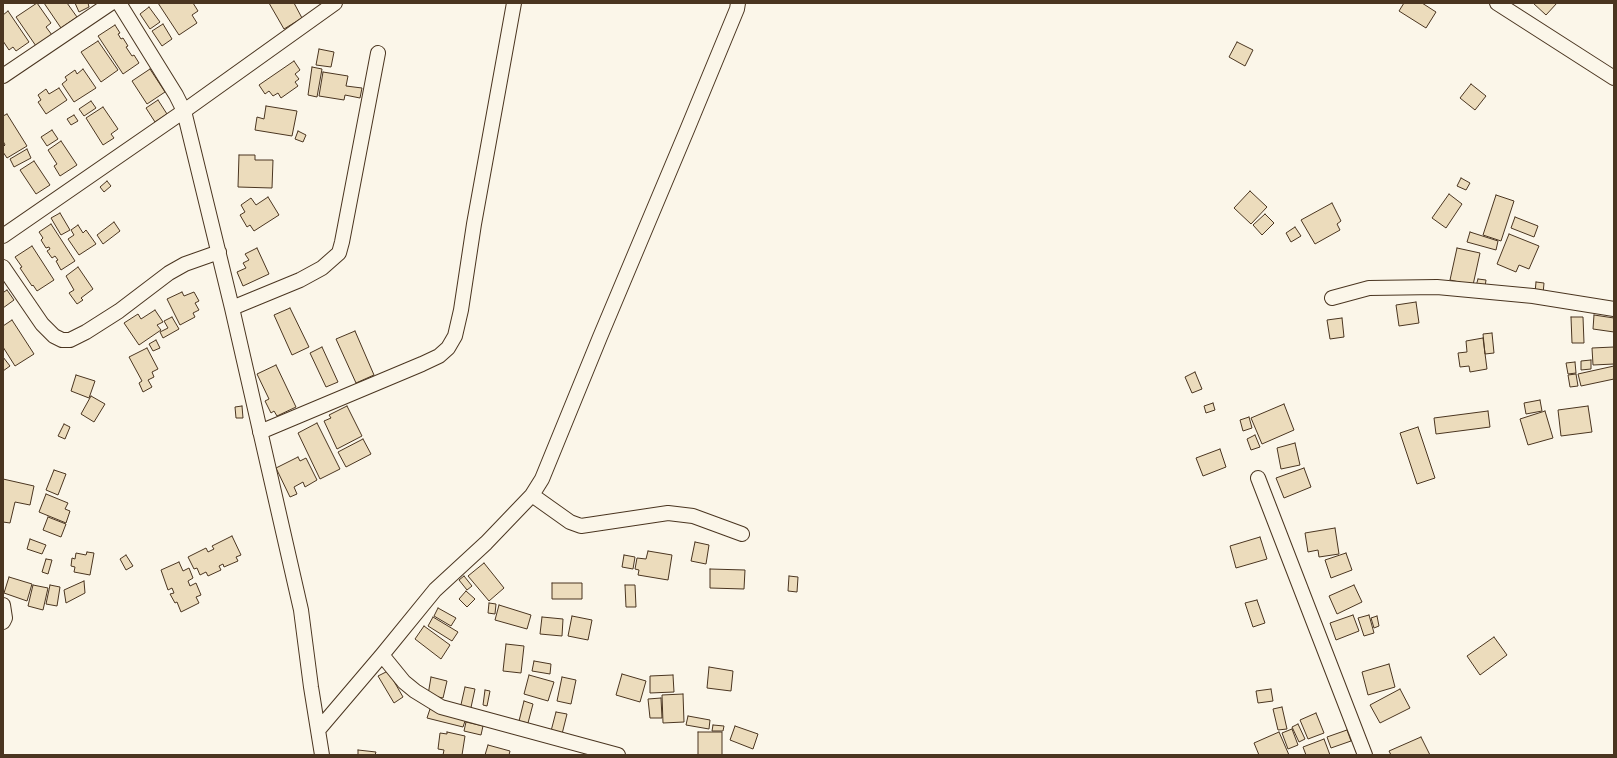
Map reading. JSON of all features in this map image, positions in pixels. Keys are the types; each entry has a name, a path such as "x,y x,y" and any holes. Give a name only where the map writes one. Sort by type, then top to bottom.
{"street":[{"path":"3,76 111,3"},
{"path":"119,3 176,95 184,111 219,252 300,610 322,755"},
{"path":"3,236 184,111 335,3"},
{"path":"260,432 428,362 439,356 448,348 455,336 461,310 474,224 514,3"},
{"path":"319,729 435,590 486,543 532,495 542,479 737,9 738,3"},
{"path":"1497,3 1614,78"},
{"path":"232,308 300,280 322,268 339,253 344,234 378,53"},
{"path":"3,267 42,324 54,336 62,340 70,340 86,332 119,311 168,273 185,264 219,252"},
{"path":"1332,298 1369,288 1437,287 1533,296 1614,309"},
{"path":"1258,478 1365,755"},
{"path":"532,495 570,522 581,526 668,513 693,516 742,534"},
{"path":"3,605 5,618 3,622"},
{"path":"382,655 404,682 415,691 441,707 618,755"}],"building":[{"path":"37,3 51,23 46,27 52,35 36,46 16,17"},
{"path":"44,3 67,3 77,17 61,28"},
{"path":"75,3 88,3 89,7 79,12"},
{"path":"158,3 193,3 198,11 192,15 197,23 179,35"},
{"path":"269,3 294,3 302,18 284,29"},
{"path":"1404,3 1422,3 1436,12 1426,28 1399,11"},
{"path":"1533,3 1557,3 1546,15"},
{"path":"149,7 160,22 150,29 140,14"},
{"path":"8,11 29,42 16,51 13,47 9,50 3,41 3,15"},
{"path":"163,24 172,39 162,46 152,31"},
{"path":"115,25 120,33 118,34 121,39 123,38 128,46 126,47 139,63 123,74 98,36"},
{"path":"98,41 118,70 101,82 81,52"},
{"path":"1237,42 1253,50 1245,66 1229,57"},
{"path":"319,49 334,52 331,67 316,65"},
{"path":"294,61 300,70 295,74 299,79 295,82 298,86 281,98 278,93 273,96 269,91 265,94 259,85"},
{"path":"312,67 322,69 317,97 308,95"},
{"path":"83,69 96,88 74,102 62,84 67,80 65,77 75,70 77,74"},
{"path":"150,69 165,92 147,104 132,81"},
{"path":"323,72 348,76 346,86 362,88 360,98 345,95 344,100 319,96"},
{"path":"1471,84 1486,96 1475,110 1460,98"},
{"path":"59,88 67,100 46,114 38,102 41,100 38,95 46,89 49,94"},
{"path":"158,100 167,114 155,122 146,108"},
{"path":"91,101 96,108 84,116 79,109"},
{"path":"266,106 297,111 292,136 255,130 257,117 264,119"},
{"path":"103,107 118,129 111,134 114,138 103,145 86,118"},
{"path":"7,114 27,146 7,158 3,152 3,147 5,145 3,141 3,116"},
{"path":"74,115 78,121 71,125 67,119"},
{"path":"52,130 58,139 47,146 41,137"},
{"path":"298,131 306,135 303,142 295,139"},
{"path":"61,141 77,165 60,176 54,166 57,164 48,150"},
{"path":"27,149 31,158 14,167 10,159"},
{"path":"239,155 255,155 255,160 273,160 272,188 238,187"},
{"path":"34,161 50,185 36,194 20,170"},
{"path":"1461,178 1470,183 1466,190 1457,186"},
{"path":"107,181 111,186 104,192 100,187"},
{"path":"1250,191 1267,207 1251,224 1234,208"},
{"path":"1449,194 1462,204 1446,228 1432,218"},
{"path":"1496,195 1514,201 1501,241 1483,235"},
{"path":"268,197 279,215 254,231 250,225 247,227 240,215 245,212 241,205 251,198 256,205"},
{"path":"1332,203 1341,221 1337,224 1340,230 1315,244 1301,220"},
{"path":"60,213 70,230 61,235 51,218"},
{"path":"1265,214 1274,223 1262,235 1253,225"},
{"path":"1515,217 1538,226 1534,237 1511,228"},
{"path":"114,222 120,231 103,244 97,235"},
{"path":"51,224 75,261 61,270 56,261 58,260 55,256 52,258 47,251 50,249 49,247 46,248 41,240 43,238 39,232"},
{"path":"78,225 83,233 86,230 96,244 79,255 68,239 74,235 71,230"},
{"path":"1295,227 1301,236 1291,242 1286,233"},
{"path":"1470,232 1498,241 1496,250 1467,242"},
{"path":"1509,234 1539,246 1529,269 1519,265 1516,272 1497,264"},
{"path":"32,246 54,280 37,291 20,268 22,267 15,257"},
{"path":"257,248 269,274 243,286 237,272 246,268 243,263 249,260 245,254"},
{"path":"1457,248 1480,253 1473,285 1450,280"},
{"path":"78,267 93,289 81,298 83,300 77,304 69,293 74,290 66,276"},
{"path":"1478,279 1486,280 1485,287 1476,286"},
{"path":"1536,282 1544,283 1543,294 1535,293"},
{"path":"7,290 14,300 3,308 3,291 4,292"},
{"path":"182,292 184,296 194,292 199,301 195,303 199,310 193,313 195,317 180,325 167,299"},
{"path":"1416,302 1419,323 1399,326 1396,305"},
{"path":"290,308 309,347 292,355 274,315"},
{"path":"155,310 163,322 157,325 161,330 139,345 124,323 138,314 141,319"},
{"path":"1594,315 1614,318 1614,332 1593,329"},
{"path":"172,317 179,329 163,338 160,332 168,328 164,321"},
{"path":"1571,317 1583,317 1584,343 1572,343"},
{"path":"1342,318 1344,337 1330,339 1327,320"},
{"path":"12,320 34,354 15,366 3,347 3,326"},
{"path":"355,331 374,375 356,383 336,339"},
{"path":"1492,333 1494,353 1485,354 1483,334"},
{"path":"1483,338 1487,369 1470,372 1469,366 1460,367 1458,353 1467,352 1466,341"},
{"path":"156,340 160,348 153,351 149,344"},
{"path":"322,347 338,382 326,387 310,353"},
{"path":"1614,347 1614,364 1593,365 1592,348"},
{"path":"147,348 158,369 152,372 154,377 148,380 152,387 143,392 139,383 142,381 129,357"},
{"path":"3,357 10,366 3,371"},
{"path":"1591,360 1591,369 1581,370 1581,361"},
{"path":"1575,362 1576,373 1568,374 1566,363"},
{"path":"276,365 296,407 277,416 274,411 271,413 265,401 269,399 257,374"},
{"path":"1614,366 1614,379 1581,386 1578,374"},
{"path":"1195,372 1202,389 1192,393 1185,377"},
{"path":"1576,374 1578,386 1570,387 1568,375"},
{"path":"76,375 95,381 89,398 71,391"},
{"path":"91,396 105,404 94,422 81,414"},
{"path":"1540,400 1542,411 1526,414 1524,403"},
{"path":"1213,403 1215,410 1206,413 1204,406"},
{"path":"1284,404 1294,430 1262,444 1251,418"},
{"path":"242,406 243,418 236,418 235,407"},
{"path":"347,406 362,436 337,449 324,421 331,418 329,415"},
{"path":"1588,406 1592,432 1561,436 1558,410"},
{"path":"1488,411 1490,427 1436,434 1434,418"},
{"path":"1545,411 1553,438 1528,445 1520,419"},
{"path":"1249,417 1252,428 1243,431 1240,420"},
{"path":"317,423 340,469 320,479 298,433"},
{"path":"64,424 70,427 65,439 58,436"},
{"path":"1418,427 1435,478 1417,484 1400,433"},
{"path":"1255,435 1260,447 1251,450 1247,439"},
{"path":"363,439 371,454 346,467 338,452"},
{"path":"1295,443 1300,465 1281,469 1277,448"},
{"path":"1220,449 1226,467 1203,476 1196,458"},
{"path":"298,457 300,461 306,458 317,480 305,487 303,482 294,487 297,494 290,497 276,468"},
{"path":"1304,468 1311,487 1284,498 1276,478"},
{"path":"54,470 66,474 58,495 46,490"},
{"path":"3,479 34,486 30,505 15,502 10,523 3,522"},
{"path":"46,494 68,503 65,509 70,511 66,523 39,512"},
{"path":"48,517 66,524 61,537 43,530"},
{"path":"1335,528 1339,554 1319,557 1318,550 1308,552 1305,533"},
{"path":"232,536 241,555 236,557 238,561 224,567 223,564 219,566 221,570 208,576 206,572 200,575 197,568 194,569 188,557 206,548 208,552 214,549 212,546"},
{"path":"1260,537 1267,559 1236,568 1230,546"},
{"path":"30,539 46,545 42,554 27,549"},
{"path":"695,542 709,545 706,564 691,561"},
{"path":"648,551 672,555 668,580 638,575 639,570 635,569 637,558 646,559"},
{"path":"87,552 94,553 90,575 74,572 75,567 71,566 72,558 75,559 76,553 86,555"},
{"path":"1346,553 1352,570 1331,578 1325,560"},
{"path":"126,555 133,566 126,570 120,559"},
{"path":"624,555 635,557 633,569 622,567"},
{"path":"46,559 52,560 48,574 42,572"},
{"path":"179,562 183,571 189,568 193,578 188,581 190,586 196,583 201,595 196,597 199,603 181,612 177,602 175,603 170,594 174,593 172,588 168,590 161,570"},
{"path":"484,563 504,588 489,601 468,576"},
{"path":"710,569 745,570 744,589 710,588"},
{"path":"464,576 472,586 467,590 459,580"},
{"path":"789,576 798,577 797,592 788,591"},
{"path":"9,577 32,584 27,601 4,593"},
{"path":"84,581 85,593 66,603 64,590"},
{"path":"552,583 582,583 582,599 552,599"},
{"path":"33,585 48,588 43,610 28,606"},
{"path":"50,585 60,587 57,606 46,604"},
{"path":"625,585 635,585 636,607 626,607"},
{"path":"1354,585 1362,602 1337,614 1329,596"},
{"path":"466,591 475,599 467,607 459,599"},
{"path":"1257,600 1265,623 1253,627 1245,603"},
{"path":"489,603 496,604 495,614 488,613"},
{"path":"499,605 531,615 527,629 495,620"},
{"path":"438,608 456,618 451,626 434,616"},
{"path":"1353,615 1359,631 1336,640 1330,623"},
{"path":"1369,615 1374,633 1364,636 1358,618"},
{"path":"572,616 592,620 588,640 568,636"},
{"path":"1377,616 1379,626 1374,628 1371,618"},
{"path":"433,617 458,632 452,641 428,626"},
{"path":"542,617 563,619 562,636 540,634"},
{"path":"424,626 450,645 441,659 415,639"},
{"path":"1494,637 1507,655 1480,675 1467,656"},
{"path":"506,644 524,646 521,673 503,671"},
{"path":"534,661 551,664 550,674 532,671"},
{"path":"1389,664 1395,687 1368,695 1362,672"},
{"path":"709,667 733,671 731,691 707,688"},
{"path":"388,671 403,697 394,703 378,676"},
{"path":"622,674 646,681 640,702 616,695"},
{"path":"529,675 554,682 548,701 524,694"},
{"path":"673,675 674,692 650,693 650,676"},
{"path":"431,677 447,681 443,698 428,695"},
{"path":"562,677 576,680 571,704 557,701"},
{"path":"465,687 475,689 470,712 460,709"},
{"path":"1271,689 1273,701 1258,703 1256,691"},
{"path":"1400,689 1410,708 1380,723 1370,705"},
{"path":"485,690 490,691 487,706 483,705"},
{"path":"683,694 684,722 663,723 662,695"},
{"path":"661,698 662,718 650,718 648,699"},
{"path":"524,701 533,704 528,723 519,721"},
{"path":"1282,707 1287,729 1278,730 1273,709"},
{"path":"430,709 466,718 463,727 427,718"},
{"path":"556,712 567,714 562,734 551,731"},
{"path":"1316,713 1324,733 1308,739 1300,720"},
{"path":"688,716 710,720 709,729 686,725"},
{"path":"466,722 483,726 481,735 464,731"},
{"path":"1298,724 1305,739 1299,742 1292,727"},
{"path":"713,725 724,726 723,731 712,731"},
{"path":"735,726 758,734 753,749 730,740"},
{"path":"1292,729 1298,745 1288,749 1282,733"},
{"path":"1347,730 1351,741 1331,748 1327,737"},
{"path":"447,732 465,736 462,755 443,755 444,750 438,749 440,733 447,734"},
{"path":"698,732 722,732 722,755 698,755"},
{"path":"1279,732 1289,755 1259,755 1254,743"},
{"path":"1421,737 1430,755 1391,755 1389,751"},
{"path":"1324,739 1330,755 1306,755 1303,747"},
{"path":"488,745 510,751 509,755 485,755"},
{"path":"358,750 376,752 375,755 358,755"}]}
